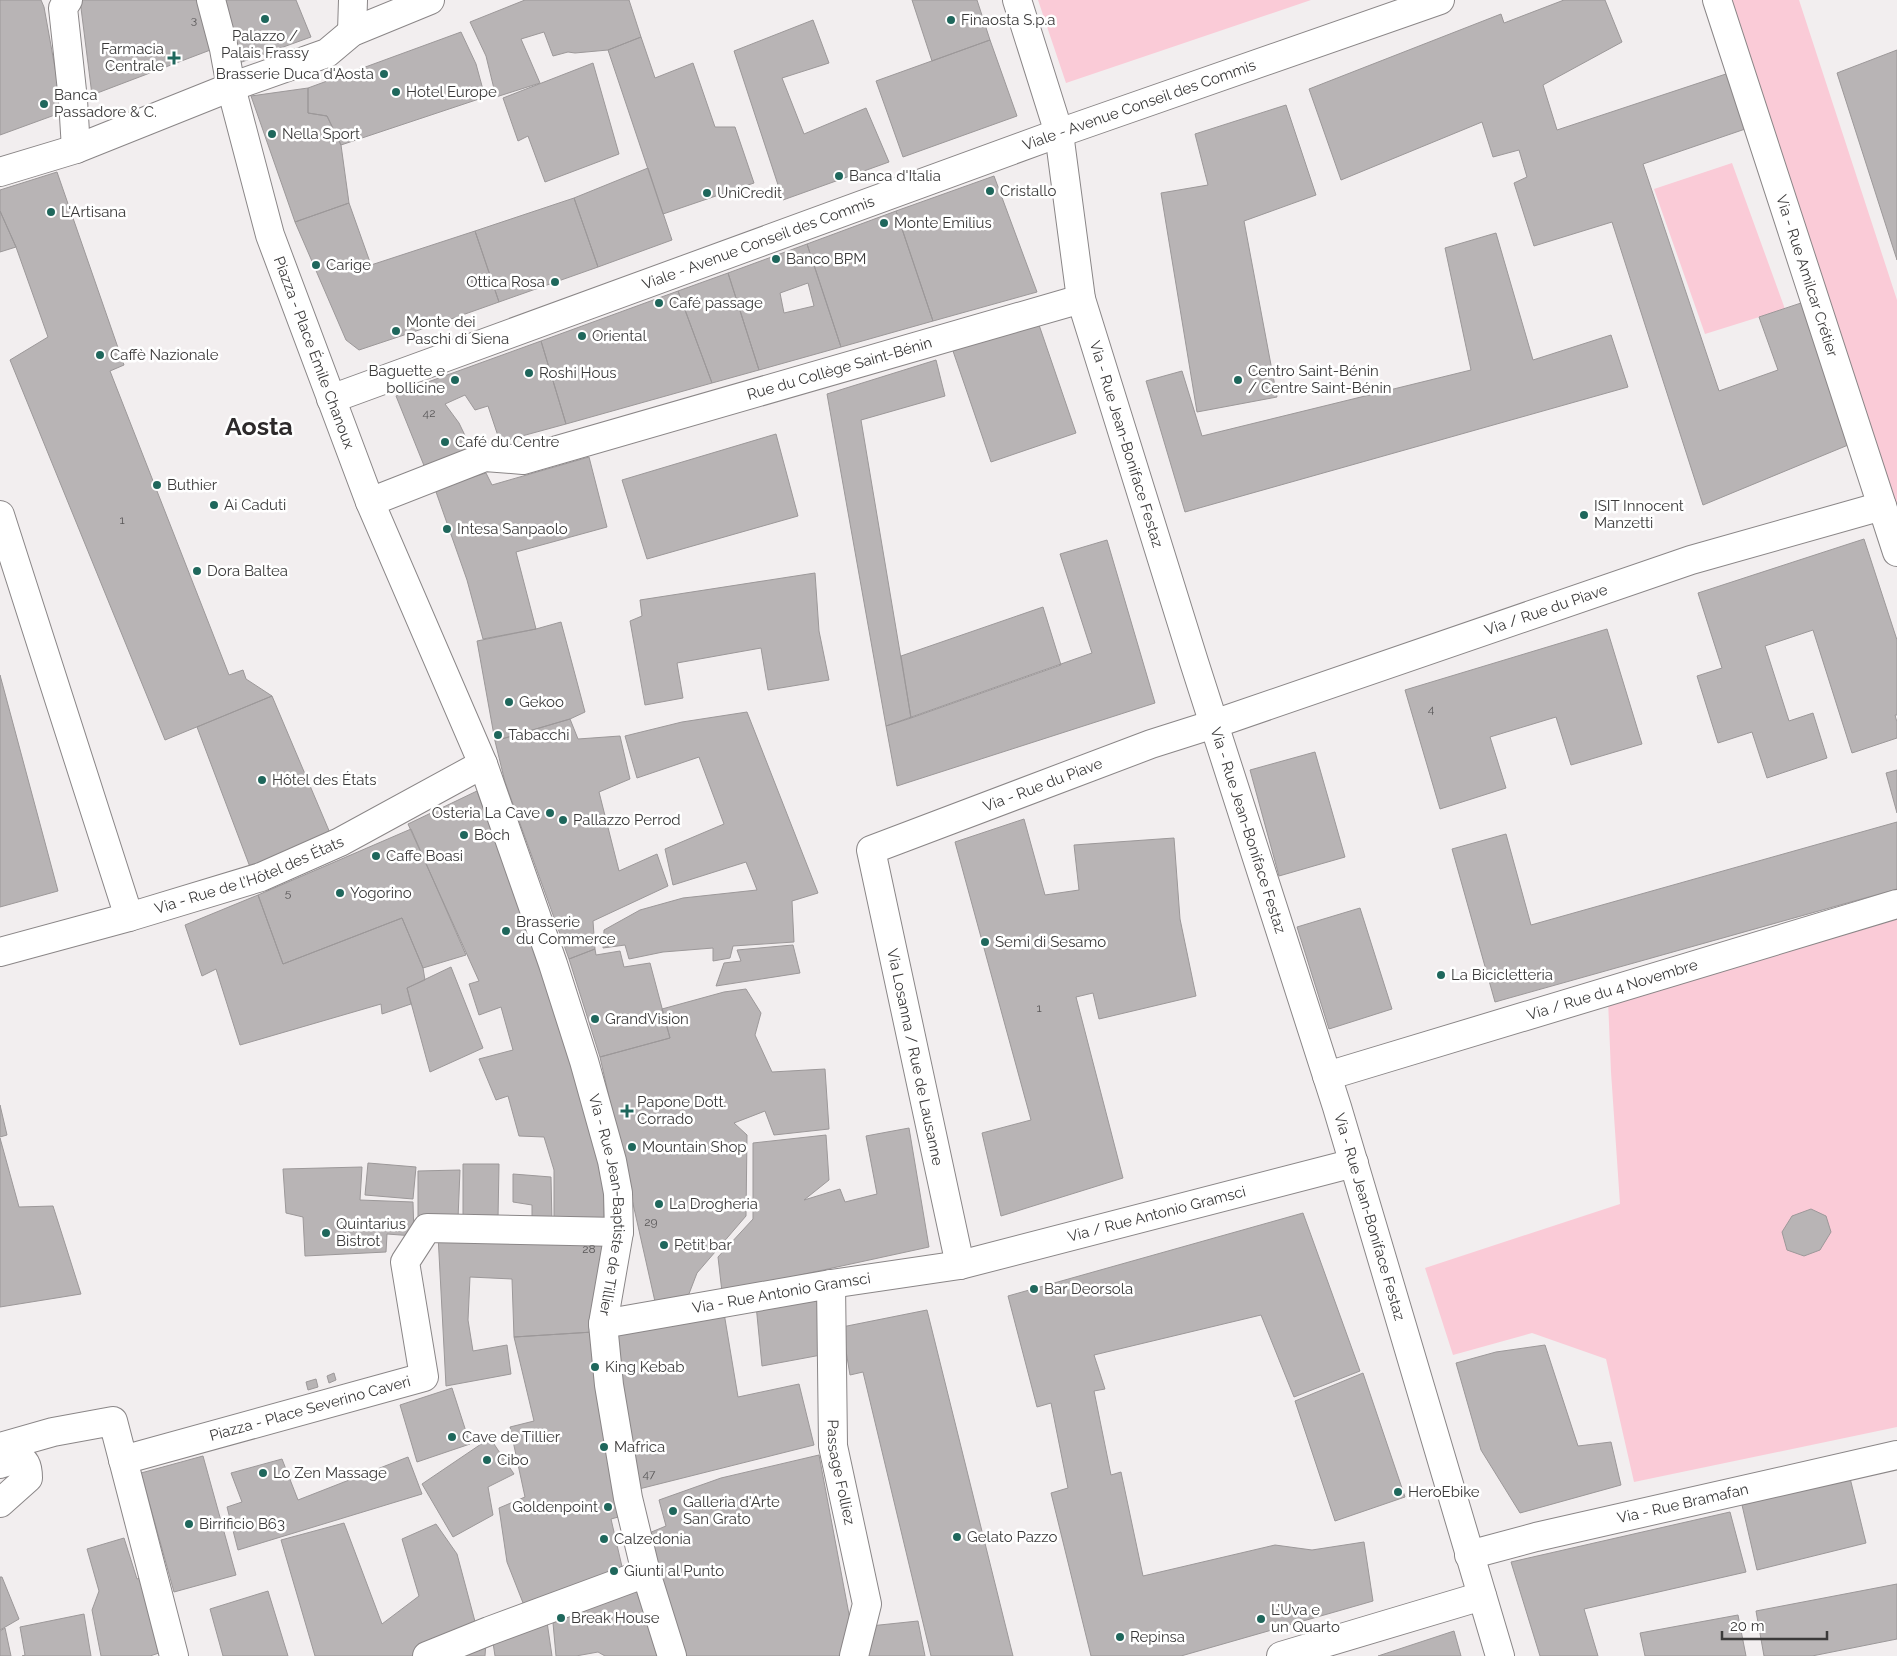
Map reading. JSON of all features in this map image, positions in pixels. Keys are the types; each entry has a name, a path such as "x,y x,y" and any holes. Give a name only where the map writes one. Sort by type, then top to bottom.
{"street":[{"path":"68,0 63,8 73,100 76,149"},
{"name":"Piazza - Place Émile Chanoux","path":"211,0 224,49 231,87 270,235 370,502 483,764"},
{"path":"352,32 353,0"},
{"path":"0,172 76,149 231,87 326,53 352,32 430,0"},
{"name":"Via - Rue Jean-Boniface Festaz","path":"1017,0 1059,133 1081,299 1354,1163 1500,1656"},
{"name":"Viale - Avenue Conseil des Commis","path":"331,399 1059,133 1440,0"},
{"name":"Via - Rue Amilcar Crétier","path":"1717,0 1897,552"},
{"name":"Rue du Collège Saint-Bénin","path":"370,502 485,457 523,460 1081,299"},
{"name":"Via / Rue du Piave","path":"1214,724 1691,560 1882,506"},
{"path":"0,515 129,917"},
{"name":"Via - Rue du Piave","path":"871,850 1151,744 1214,724"},
{"name":"Via - Rue de l'Hôtel des États","path":"0,952 129,917 261,877 340,842 483,764"},
{"name":"Via - Rue Jean-Baptiste de Tillier","path":"483,764 553,964 584,1061 612,1161 618,1192 619,1232 603,1324 613,1416 628,1498 646,1573 672,1656"},
{"name":"Via Losanna / Rue de Lausanne","path":"871,850 960,1265"},
{"name":"Via / Rue du 4 Novembre","path":"1327,1076 1897,904"},
{"name":"Via / Rue Antonio Gramsci","path":"960,1265 1114,1217 1354,1163"},
{"name":"Piazza - Place Severino Caveri","path":"123,1460 424,1377 405,1262 427,1228 619,1232"},
{"name":"Via - Rue Antonio Gramsci","path":"603,1324 831,1284 960,1265"},
{"name":"Passage Folliez","path":"831,1284 833,1446 867,1604 854,1656"},
{"path":"0,1446 52,1432 113,1421 174,1656"},
{"name":"Via - Rue Bramafan","path":"1469,1555 1536,1537 1897,1455"},
{"path":"0,1464 17,1458 22,1460 28,1468 28,1478 0,1503"},
{"path":"427,1656 646,1573"},
{"path":"1281,1656 1482,1596"}],"shaded area":[{"path":"1038,0 1311,0 1066,83"},
{"path":"1732,0 1799,0 1897,300 1897,510"},
{"path":"1732,163 1785,309 1705,334 1654,189"},
{"path":"1897,916 1897,1427 1634,1482 1606,1359 1532,1333 1453,1355 1425,1268 1620,1204 1608,1000"}],"building":[{"path":"0,0 41,0 44,7 63,112 0,135"},
{"path":"80,0 199,0 213,49 92,95"},
{"name":"Palazzo / Palais Frassy","path":"220,0 296,0 311,37 239,63"},
{"path":"525,0 629,0 641,37 608,50 568,52 553,56 544,32 521,39 540,83 496,97 486,56 470,22"},
{"name":"Finaosta S.p.a","path":"912,0 977,0 990,40 932,61"},
{"path":"1564,0 1605,0 1622,42 1543,85 1557,130 1735,71 1754,126 1643,164 1719,391 1778,370 1759,317 1801,303 1853,443 1703,505 1612,222 1534,246 1514,183 1527,177 1519,150 1493,157 1482,122 1341,180 1309,89 1501,14 1504,23"},
{"path":"813,20 829,63 782,78 804,134 866,108 889,162 783,200 734,51"},
{"name":"Hotel Europe","path":"461,32 476,64 485,97 341,145 327,116 308,113 308,88"},
{"path":"641,37 655,78 693,63 715,127 735,127 754,183 663,214 608,50"},
{"path":"990,40 1017,116 903,157 876,81"},
{"path":"1897,50 1897,260 1837,73"},
{"path":"593,63 619,154 545,182 528,136 518,141 503,98"},
{"path":"308,88 308,113 327,116 341,145 349,203 295,222 251,96"},
{"path":"1286,105 1316,195 1244,221 1277,397 1197,412 1161,193 1208,185 1195,134"},
{"path":"648,168 672,240 598,267 574,198"},
{"path":"57,172 124,365 110,371 229,675 243,670 246,679 272,696 165,740 10,360 48,337 16,247 0,211 0,190"},
{"path":"994,176 1037,292 933,321 896,211"},
{"path":"574,198 598,267 499,302 475,231"},
{"path":"349,203 371,265 475,231 499,302 359,350 346,340 295,222"},
{"path":"0,211 16,247 0,252"},
{"path":"896,211 933,321 841,347 807,244"},
{"path":"1496,233 1533,360 1611,335 1628,387 1185,512 1146,381 1182,371 1202,436 1471,370 1445,248"},
{"path":"807,244 841,347 759,370 728,273","holes":["808,283 814,306 784,313 780,293"]},
{"path":"728,273 759,370 712,383 678,291"},
{"path":"678,291 712,383 566,424 541,341"},
{"path":"1038,322 1076,433 991,462 953,351"},
{"path":"541,341 566,424 500,442 488,406 475,410 465,395 445,404 459,423 472,450 425,468 396,396 425,383"},
{"path":"936,360 945,396 861,420 911,718 886,726 827,394"},
{"path":"776,434 798,516 647,559 622,480"},
{"path":"589,457 607,527 516,552 536,629 483,639 467,580 435,489 486,473 492,485"},
{"path":"1864,539 1897,640 1897,715 1895,715 1897,738 1852,753 1813,630 1765,646 1789,721 1813,713 1827,758 1767,778 1752,732 1718,743 1697,676 1722,668 1698,593"},
{"path":"1107,540 1155,703 897,786 886,726 1092,653 1060,554"},
{"path":"815,573 819,631 829,680 768,690 761,648 677,663 683,698 645,705 630,621 642,616 640,600"},
{"path":"1043,607 1061,665 911,718 901,656"},
{"path":"561,622 585,712 570,719 495,741 477,641"},
{"path":"1607,629 1642,744 1571,765 1556,717 1490,737 1506,788 1440,809 1405,690"},
{"path":"0,675 58,891 0,907"},
{"name":"Hôtel des États","path":"272,696 330,833 250,867 197,727"},
{"path":"747,712 818,893 792,901 794,942 733,946 730,958 713,961 713,948 663,952 629,959 625,945 603,948 604,930 640,910 683,898 757,890 746,862 673,885 665,849 724,824 699,757 637,778 625,736 682,722"},
{"name":"Pallazzo Perrod","path":"570,719 578,739 620,736 630,779 599,792 619,871 657,854 668,886 593,921 595,949 569,959 505,782 495,741"},
{"path":"1315,752 1345,857 1279,876 1250,770"},
{"path":"1897,770 1897,813 1886,773"},
{"path":"477,791 564,1028 604,1176 604,1226 554,1224 554,1170 544,1137 519,1136 508,1096 496,1100 479,1059 513,1050 501,1007 479,1015 469,984 479,981 408,824"},
{"path":"1024,819 1045,895 1079,890 1074,845 1174,838 1180,919 1196,996 1099,1019 1093,993 1076,997 1123,1178 1001,1216 982,1133 1031,1120 955,842"},
{"path":"1897,822 1897,889 1495,1002 1452,849 1506,834 1531,925"},
{"path":"411,829 466,955 423,968 402,918 283,964 258,895"},
{"path":"258,895 283,964 402,918 423,968 425,980 407,988 411,1004 382,1014 381,1004 240,1045 216,969 202,976 185,925"},
{"path":"1360,908 1392,1009 1329,1029 1297,927"},
{"path":"793,945 800,973 716,986 724,963 741,961 737,950"},
{"path":"595,949 596,955 620,951 624,967 650,963 670,1038 600,1057 569,959"},
{"path":"451,967 483,1048 430,1072 407,988"},
{"path":"746,989 761,1013 755,1035 772,1072 825,1069 829,1129 774,1135 765,1111 734,1123 747,1135 746,1216 697,1273 687,1299 656,1306 600,1057 670,1038 662,1009 724,992"},
{"path":"0,1105 7,1135 0,1137"},
{"path":"909,1128 929,1247 722,1292 718,1257 753,1219 753,1143 826,1135 829,1180 804,1200 840,1189 845,1202 877,1194 866,1136"},
{"path":"0,1138 19,1207 53,1206 81,1294 0,1307"},
{"path":"368,1163 416,1167 413,1199 365,1195"},
{"path":"463,1164 499,1164 498,1219 463,1219"},
{"path":"362,1167 360,1200 413,1202 414,1236 387,1234 386,1252 305,1256 303,1217 286,1213 283,1169"},
{"path":"460,1170 458,1219 418,1218 418,1171"},
{"path":"513,1174 551,1177 552,1224 532,1222 532,1205 513,1202"},
{"path":"1811,1209 1826,1216 1831,1232 1820,1250 1804,1256 1787,1250 1782,1232 1792,1216"},
{"path":"1303,1213 1360,1371 1294,1397 1261,1315 1094,1355 1105,1389 1094,1391 1111,1475 1121,1472 1143,1576 1275,1545 1312,1550 1364,1542 1373,1601 1181,1656 1091,1656 1051,1493 1068,1488 1051,1403 1037,1407 1008,1296"},
{"path":"438,1235 604,1239 593,1332 514,1337 512,1279 470,1277 468,1320 473,1351 507,1345 511,1374 446,1386"},
{"path":"820,1294 821,1355 762,1366 756,1305"},
{"path":"927,1310 1013,1656 931,1656 863,1372 850,1375 842,1327"},
{"path":"724,1313 738,1397 799,1384 814,1445 639,1489 616,1332"},
{"path":"593,1332 622,1516 611,1519 623,1571 525,1608 507,1562 499,1508 525,1497 510,1427 534,1421 514,1337"},
{"path":"1545,1345 1578,1446 1611,1442 1621,1485 1520,1513 1481,1450 1456,1363 1496,1352"},
{"path":"334,1373 336,1380 329,1383 327,1376"},
{"path":"1363,1373 1405,1497 1335,1521 1295,1401"},
{"path":"316,1379 318,1387 308,1390 306,1382"},
{"path":"452,1388 470,1444 417,1462 400,1405"},
{"path":"490,1438 514,1474 488,1487 493,1515 453,1537 422,1484"},
{"path":"819,1455 851,1625 843,1656 684,1656 649,1533 666,1526 659,1500 721,1478"},
{"name":"Birrificio B63","path":"203,1456 236,1575 174,1592 141,1473"},
{"path":"408,1457 422,1494 238,1550 227,1507 242,1502 231,1473 282,1459 298,1500"},
{"path":"1850,1478 1866,1543 1757,1570 1742,1505"},
{"path":"1730,1512 1746,1572 1584,1609 1598,1656 1540,1656 1511,1562"},
{"path":"344,1523 382,1624 419,1596 402,1539 436,1524 457,1554 477,1629 413,1656 315,1656 281,1540"},
{"path":"124,1538 137,1579 140,1578 162,1652 150,1656 101,1656 92,1610 99,1591 87,1549"},
{"path":"0,1577 2,1577 19,1619 0,1630"},
{"path":"638,1583 660,1656 605,1656 598,1652 576,1656 556,1656 552,1612"},
{"path":"1897,1584 1897,1639 1812,1656 1764,1656 1756,1611"},
{"path":"268,1591 288,1656 223,1656 210,1609"},
{"path":"84,1614 91,1656 22,1656 25,1655 20,1627"},
{"path":"546,1615 552,1656 495,1656 492,1636"},
{"path":"1738,1615 1746,1656 1645,1656 1640,1633"},
{"path":"918,1621 925,1656 861,1656 870,1626"},
{"path":"5,1628 11,1656 0,1656 0,1631"},
{"path":"1454,1631 1461,1656 1378,1656"},
{"path":"486,1642 485,1656 448,1656"}],"place":[{"name":"Palazzo / Palais Frassy","path":"265,19"},
{"name":"Finaosta S.p.a","path":"951,20"},
{"name":"Farmacia Centrale","path":"174,58"},
{"name":"Brasserie Duca d'Aosta","path":"384,74"},
{"name":"Hotel Europe","path":"396,92"},
{"name":"Banca Passadore & C.","path":"44,104"},
{"name":"Nella Sport","path":"272,134"},
{"name":"Banca d'Italia","path":"839,176"},
{"name":"Cristallo","path":"990,191"},
{"name":"UniCredit","path":"707,193"},
{"name":"L'Artisana","path":"51,212"},
{"name":"Monte Emilius","path":"884,223"},
{"name":"Banco BPM","path":"776,259"},
{"name":"Carige","path":"316,265"},
{"name":"Ottica Rosa","path":"555,282"},
{"name":"Café passage","path":"659,303"},
{"name":"Monte dei Paschi di Siena","path":"396,331"},
{"name":"Oriental","path":"582,336"},
{"name":"Caffè Nazionale","path":"100,355"},
{"name":"Roshi Hous","path":"529,373"},
{"name":"Baguette e bollicine","path":"455,380"},
{"name":"Centro Saint-Bénin / Centre Saint-Bénin","path":"1238,380"},
{"name":"Café du Centre","path":"445,442"},
{"name":"Buthier","path":"157,485"},
{"name":"Ai Caduti","path":"214,505"},
{"name":"ISIT Innocent Manzetti","path":"1584,515"},
{"name":"Intesa Sanpaolo","path":"447,529"},
{"name":"Dora Baltea","path":"197,571"},
{"name":"Gekoo","path":"509,702"},
{"name":"Tabacchi","path":"498,735"},
{"name":"Hôtel des États","path":"262,780"},
{"name":"Osteria La Cave","path":"550,813"},
{"name":"Pallazzo Perrod","path":"563,820"},
{"name":"Boch","path":"464,835"},
{"name":"Caffe Boasi","path":"376,856"},
{"name":"Yogorino","path":"340,893"},
{"name":"Brasserie du Commerce","path":"506,931"},
{"name":"Semi di Sesamo","path":"985,942"},
{"name":"La Bicicletteria","path":"1441,975"},
{"name":"GrandVision","path":"595,1019"},
{"name":"Papone Dott. Corrado","path":"627,1111"},
{"name":"Mountain Shop","path":"632,1147"},
{"name":"La Drogheria","path":"659,1204"},
{"name":"Quintarius Bistrot","path":"326,1233"},
{"name":"Petit bar","path":"664,1245"},
{"name":"Bar Deorsola","path":"1034,1289"},
{"name":"King Kebab","path":"595,1367"},
{"name":"Cave de Tillier","path":"452,1437"},
{"name":"Mafrica","path":"604,1447"},
{"name":"Cibo","path":"487,1460"},
{"name":"Lo Zen Massage","path":"263,1473"},
{"name":"HeroEbike","path":"1398,1492"},
{"name":"Goldenpoint","path":"608,1507"},
{"name":"Galleria d'Arte San Grato","path":"673,1511"},
{"name":"Birrificio B63","path":"189,1524"},
{"name":"Gelato Pazzo","path":"957,1537"},
{"name":"Calzedonia","path":"604,1539"},
{"name":"Giunti al Punto","path":"614,1571"},
{"name":"Break House","path":"561,1618"},
{"name":"L’Uva e un Quarto","path":"1261,1619"},
{"name":"Repinsa","path":"1120,1637"}],"district":[{"name":"Aosta","path":"259,426"}]}
